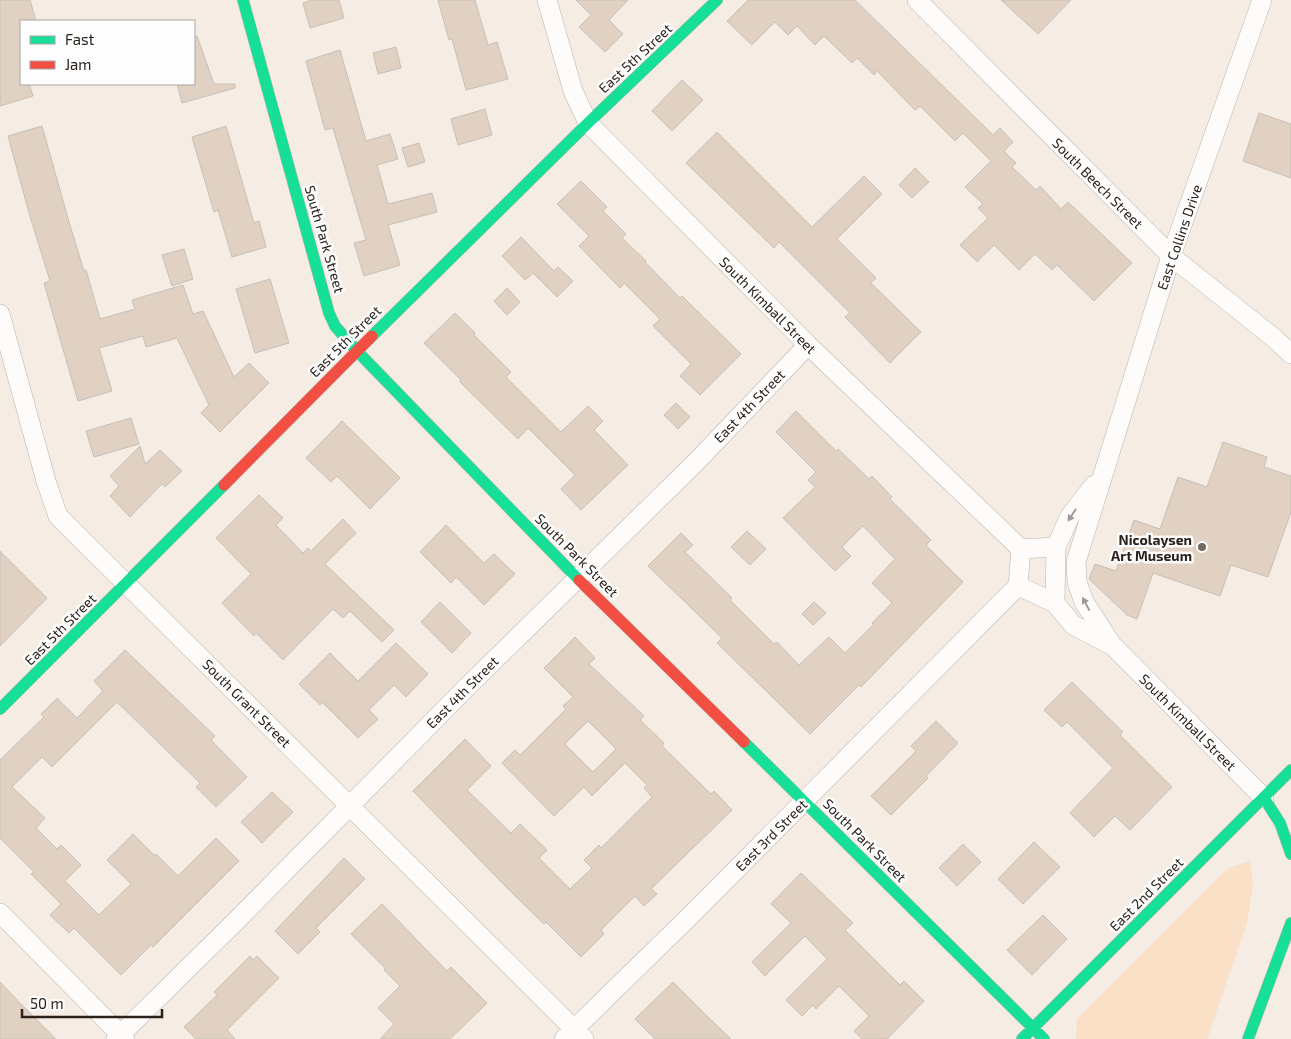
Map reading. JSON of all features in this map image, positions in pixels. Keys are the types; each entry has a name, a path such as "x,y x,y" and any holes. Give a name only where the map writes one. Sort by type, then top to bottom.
{"street":[{"name":"South Park Street","path":"243,0 329,313 336,326 357,351 578,578 1044,1039"},
{"name":"South Kimball Street","path":"547,0 573,91 588,122 808,345 1021,549"},
{"name":"East 5th Street","path":"0,709 588,122 717,0"},
{"name":"South Beech Street","path":"917,0 1171,256 1274,338 1291,354"},
{"name":"East Collins Drive","path":"1112,645 1084,602 1076,582 1076,562 1101,476 1171,256 1262,0"},
{"name":"South Grant Street","path":"0,314 46,481 58,516 350,806 574,1036"},
{"name":"East 4th Street","path":"121,1037 465,689 696,462 808,345"},
{"name":"East Collins Drive","path":"1055,603 1056,547 1070,516 1101,476"},
{"path":"1056,547 1021,549 1018,586 1055,603 1073,625 1112,645"},
{"name":"East 3rd Street","path":"574,1036 1018,586"},
{"name":"South Kimball Street","path":"1112,645 1264,798"},
{"name":"East 2nd Street","path":"1022,1039 1291,770"},
{"path":"1264,798 1280,823 1291,854"},
{"path":"0,913 121,1037"},
{"path":"1248,1039 1291,923"}],"shaded area":[{"path":"1250,861 1253,884 1247,923 1207,1039 1076,1039 1077,1019 1228,868"}],"building":[{"path":"0,0 30,0 36,20 20,20 20,85 29,85 33,96 0,106"},
{"path":"311,0 339,0 344,18 310,28 303,3"},
{"path":"438,0 475,0 488,45 497,42 508,79 466,90 452,39 449,40"},
{"path":"576,0 628,0 609,20 623,34 605,52 579,27 591,15"},
{"path":"748,0 855,0 993,135 1000,128 1013,142 1004,151 1016,163 1012,167 1036,190 1040,186 1061,209 1068,202 1132,263 1094,301 1057,265 1052,270 1035,254 1019,270 994,245 977,262 960,245 988,218 978,208 983,204 965,187 991,161 963,133 955,141 920,106 915,110 877,71 874,75 857,58 852,63 824,36 815,45 797,26 788,35 775,22 752,45 727,21"},
{"path":"1001,0 1071,0 1038,34"},
{"path":"197,36 214,84 235,84 235,88 182,103 177,85 195,85 195,37"},
{"path":"396,47 401,68 378,74 373,53"},
{"path":"340,50 366,141 390,134 398,159 377,165 388,204 432,193 437,212 388,225 400,265 364,276 354,243 366,240 333,128 325,130 306,61"},
{"path":"682,80 703,100 672,131 652,111"},
{"path":"485,109 492,135 458,145 451,119"},
{"path":"1259,113 1291,124 1291,178 1243,161"},
{"path":"42,126 69,222 84,271 86,270 100,319 135,309 132,300 183,285 193,314 203,311 234,377 249,363 269,383 220,432 201,413 209,405 177,338 146,347 143,336 99,348 112,391 78,401 44,283 50,281 8,136"},
{"path":"226,126 254,223 259,221 266,247 232,257 218,210 214,212 192,137"},
{"path":"717,132 812,227 864,176 882,194 837,239 876,278 871,283 921,332 890,363 845,317 850,313 779,242 774,248 686,163"},
{"path":"419,143 425,162 408,167 402,148"},
{"path":"915,168 929,182 912,198 899,185"},
{"path":"581,181 607,207 603,211 626,234 622,238 680,298 682,296 741,354 700,395 680,376 691,364 653,326 660,319 624,283 620,288 579,246 589,236 557,204"},
{"path":"521,237 554,271 558,267 573,281 557,297 533,273 525,280 502,256"},
{"path":"184,249 193,279 172,286 162,255"},
{"path":"270,279 289,343 255,353 236,289"},
{"path":"507,288 520,302 507,315 494,301"},
{"path":"455,313 511,372 506,377 561,432 588,406 603,421 594,430 628,465 581,510 561,489 575,475 528,428 518,439 460,382 461,380 424,343"},
{"path":"676,403 690,417 678,429 664,415"},
{"path":"796,411 836,451 838,449 869,479 872,476 892,497 890,499 931,540 926,545 963,582 861,687 859,685 810,734 717,643 722,638 648,566 681,533 693,545 685,552 732,598 730,600 774,644 777,642 799,665 829,637 845,653 874,624 872,623 892,603 872,583 895,559 863,526 842,547 851,556 835,571 783,518 815,487 808,480 816,472 776,432"},
{"path":"131,418 139,444 94,457 86,431"},
{"path":"342,421 400,478 370,509 337,476 331,482 306,458"},
{"name":"Nicolaysen Art Museum","path":"1223,442 1267,457 1264,467 1291,476 1291,512 1268,577 1231,565 1220,596 1153,573 1137,619 1127,615 1089,579 1095,564 1116,571 1134,520 1160,529 1178,477 1207,487"},
{"path":"140,446 145,464 160,450 182,471 165,487 162,484 130,517 110,496 119,486 110,476"},
{"path":"259,495 283,518 276,525 303,553 308,548 311,551 343,519 356,533 325,564 394,630 382,642 350,611 343,618 333,609 283,660 256,633 254,636 222,603 251,574 216,538"},
{"path":"446,525 484,563 494,554 515,574 484,605 456,577 451,583 420,552"},
{"path":"747,531 766,549 750,565 731,547"},
{"path":"0,551 47,598 0,646"},
{"path":"440,602 471,633 452,653 421,622"},
{"path":"814,602 826,613 813,625 802,614"},
{"path":"575,637 595,658 589,664 644,716 640,720 664,743 662,746 711,794 714,791 732,810 651,889 657,894 644,906 635,896 601,930 604,934 581,957 546,922 544,924 508,889 413,791 465,739 491,766 467,790 511,833 520,824 547,850 539,858 570,889 592,868 584,860 599,845 601,848 652,797 644,788 647,785 625,763 592,796 584,787 554,816 502,763 515,750 520,755 566,709 563,706 573,697 544,668","holes":["588,721 616,749 593,772 565,744"]},
{"path":"396,643 428,674 406,697 394,685 369,710 378,719 358,738 322,702 320,705 299,684 330,653 358,681"},
{"path":"125,650 215,736 211,740 247,777 216,807 196,787 200,783 117,702 52,767 42,757 12,787 45,818 36,828 57,849 61,845 81,865 65,881 99,915 131,884 107,860 133,834 178,876 216,838 239,861 153,947 151,945 121,975 74,928 69,933 50,915 61,904 31,874 34,872 0,838 0,760 44,717 41,714 57,698 77,718 103,691 94,681"},
{"path":"1072,682 1123,732 1120,735 1172,787 1130,830 1115,816 1094,837 1070,813 1113,768 1067,722 1062,727 1044,710"},
{"path":"936,721 958,743 926,776 928,778 891,815 871,796 916,751 911,746"},
{"path":"272,792 293,812 262,843 241,822"},
{"path":"1034,842 1060,867 1023,904 998,879"},
{"path":"963,844 981,862 957,886 939,868"},
{"path":"344,858 365,879 316,928 320,932 298,954 275,931"},
{"path":"801,873 853,923 845,930 900,985 904,981 924,1001 887,1039 862,1039 854,1031 869,1016 839,986 816,1009 813,1005 802,1016 786,1000 827,959 805,936 765,976 752,962 791,923 771,904"},
{"path":"382,904 447,971 451,967 487,1003 450,1039 380,1039 394,1024 378,1008 400,986 351,934"},
{"path":"1043,915 1067,939 1032,975 1007,950"},
{"path":"250,956 253,960 257,956 279,978 227,1030 235,1039 196,1039 184,1027 217,995 214,992"},
{"path":"0,982 20,1003 56,1039 0,1039"},
{"path":"673,982 731,1039 655,1039 635,1019"}],"traffic: fast":[{"path":"243,0 329,313 335,326 579,580"},
{"path":"372,336 588,123 717,0"},
{"path":"0,709 224,485"},
{"path":"744,742 1044,1039"},
{"path":"1022,1039 1291,770"},
{"path":"1264,798 1280,823 1291,854"},
{"path":"1248,1039 1291,923"}],"traffic: jam":[{"path":"224,485 372,336"},
{"path":"579,580 744,742"}],"place":[{"name":"Nicolaysen Art Museum","path":"1202,547"}]}
